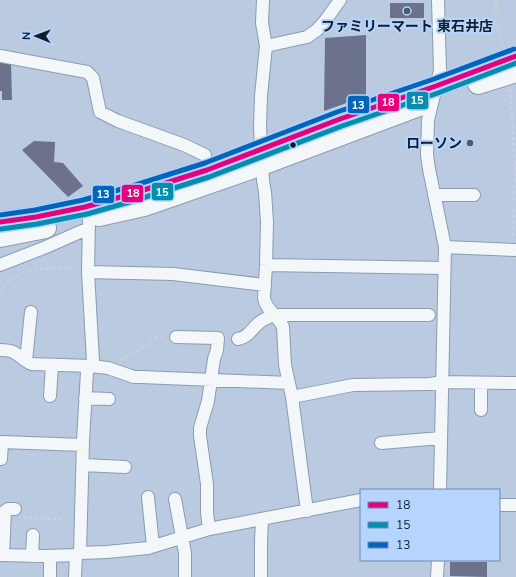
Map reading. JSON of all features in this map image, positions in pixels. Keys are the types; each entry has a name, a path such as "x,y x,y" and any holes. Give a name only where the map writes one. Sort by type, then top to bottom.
{"highway":[{"path":"0,238 88,218 131,194 199,172 262,158 340,119 434,94 513,68"},
{"path":"0,222 36,217 88,218"}],"street":[{"path":"263,0 262,23 266,46 260,111 263,181 267,222 264,298 268,308 282,324 283,328 285,365 292,397 307,511"},
{"path":"266,46 307,37 317,30 340,0"},
{"path":"438,0 440,70 428,120 427,154 445,247 440,489"},
{"path":"0,56 87,72 93,78 100,112 118,121 184,145 205,155"},
{"path":"434,195 474,195"},
{"path":"0,265 46,248 88,218"},
{"path":"75,577 81,520 87,372 94,361 88,270 88,218"},
{"path":"445,247 514,250"},
{"path":"266,265 444,268"},
{"path":"88,270 172,274 265,285"},
{"path":"26,361 31,312"},
{"path":"238,339 246,337 260,322 274,315 429,315"},
{"path":"176,337 218,338 218,350 214,359 208,401 200,428 207,484 207,512 209,529"},
{"path":"0,350 15,352 27,363 108,368 134,377 289,383"},
{"path":"50,396 52,365"},
{"path":"292,397 354,385 430,384 442,382 516,384"},
{"path":"481,410 482,383"},
{"path":"85,398 109,398"},
{"path":"381,443 441,438"},
{"path":"1,459 2,442 83,445"},
{"path":"83,465 125,466"},
{"path":"148,497 153,546"},
{"path":"175,499 185,553 185,577"},
{"path":"15,509 8,509 5,511 2,555 50,556 129,550 153,546 209,529 360,500"},
{"path":"500,505 516,505"},
{"path":"261,577 262,520"},
{"path":"32,556 33,535"},
{"path":"50,556 50,577"},
{"path":"437,577 438,561"}],"path":[{"path":"496,0 496,24 513,68 515,166 514,250"},
{"path":"0,292 12,279 23,274 47,268 88,270"},
{"path":"108,368 136,352 158,336 176,337"},
{"path":"5,516 81,520"}],"building":[{"name":"ファミリーマート 東石井店","path":"390,3 424,3 424,18 390,18"},
{"path":"366,35 366,96 324,111 325,38"},
{"path":"0,59 11,64 12,100 2,100 2,91 0,91"},
{"path":"34,141 55,142 54,162 63,163 83,186 68,197 22,150"},
{"path":"450,562 487,562 487,577 450,576"}],"transit line":[{"name":"13","path":"0,215 35,210 83,200 205,163 337,112 434,79 514,49"},
{"name":"18","path":"0,222 36,217 85,207 207,170 340,119 436,86 516,56"},
{"name":"15","path":"1,229 37,224 87,214 209,177 342,126 438,93 516,63"}],"place":[{"name":"ファミリーマート 東石井店","path":"407,11"},
{"name":"ローソン","path":"470,143"}]}
